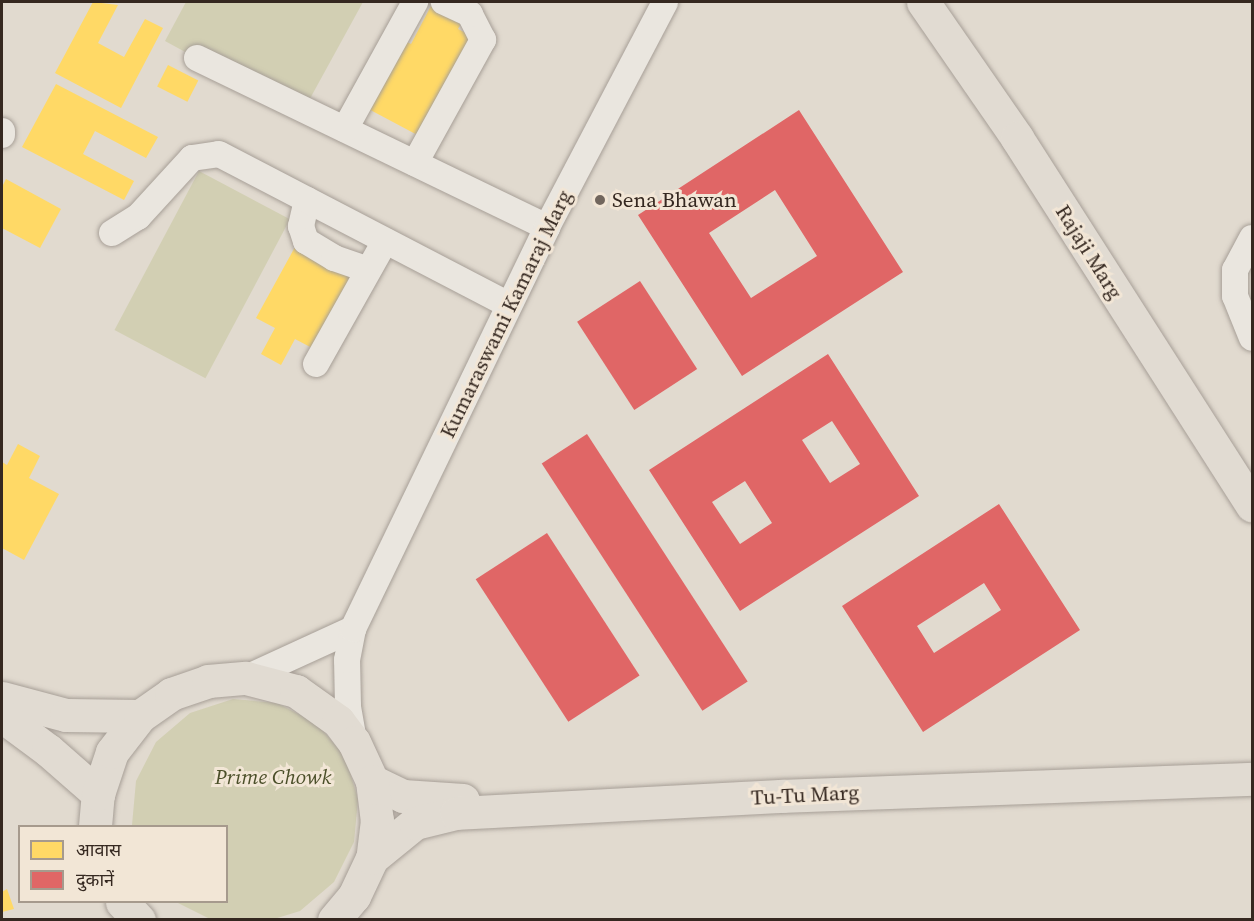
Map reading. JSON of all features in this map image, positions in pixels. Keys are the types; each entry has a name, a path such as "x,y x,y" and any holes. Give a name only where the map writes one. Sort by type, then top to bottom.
{"main road":[{"name":"Rajaji Marg","path":"923,2 1017,138 1248,486"},
{"path":"96,825 98,794 112,752 140,716 171,694 199,684 246,678 272,683 304,696 338,721 354,742 372,782 377,820 372,858 348,912"},
{"path":"2,698 66,715 140,716"},
{"path":"2,716 48,750 98,794"},
{"name":"Tu-Tu Marg","path":"372,782 403,796 438,801 1220,763 1252,758"},
{"name":"Tu-Tu Marg","path":"372,858 415,823 456,813 782,796 1252,779"}],"street":[{"path":"345,129 415,2"},
{"path":"415,163 483,40 470,15 444,2"},
{"name":"Kumaraswami Kamaraj Marg","path":"354,742 348,706 347,660 353,629 656,4"},
{"path":"197,58 547,227"},
{"path":"112,233 138,217 192,158 219,154 509,305"},
{"path":"307,200 301,226 306,241 334,258 368,270"},
{"path":"1252,238 1245,246 1235,270 1235,296 1252,338"},
{"path":"316,364 385,241"},
{"path":"246,678 353,629"}],"green space":[{"path":"186,2 363,2 301,115 165,41"},
{"path":"199,171 290,219 205,378 114,330"},
{"name":"Prime Chowk","path":"233,699 277,703 316,723 345,756 358,799 354,842 334,882 300,911 274,919 210,919 178,903 228,903 228,825 132,825 136,781 156,742 190,713"}],"building: आवास":[{"path":"93,2 118,5 98,43 124,57 145,19 163,28 121,108 55,73"},
{"path":"433,2 466,15 458,29 476,38 423,138 361,105 403,40 411,44"},
{"path":"168,65 198,80 187,102 157,86"},
{"path":"56,84 158,137 146,158 95,131 83,154 134,181 124,200 22,147"},
{"path":"6,179 61,209 40,248 2,228 2,187"},
{"path":"295,247 353,276 314,349 295,339 281,365 261,354 275,328 256,318"},
{"path":"18,444 40,456 29,478 59,494 24,560 2,548 2,462 7,465"},
{"path":"7,889 14,909 2,912 2,892"}],"building: दुकानें":[{"path":"799,110 903,272 742,376 638,215","holes":["775,190 817,256 751,298 709,233"]},
{"path":"640,281 697,369 634,410 577,322"},
{"path":"828,354 919,496 740,611 649,470","holes":["832,421 860,464 830,483 802,440","745,481 772,523 740,544 712,502"]},
{"path":"587,434 748,681 702,711 542,463"},
{"path":"999,504 1080,630 923,732 842,606","holes":["984,583 1001,610 934,653 917,626"]},
{"path":"547,533 640,676 568,722 476,579"}],"place":[{"name":"Sena Bhawan","path":"600,200"}]}
